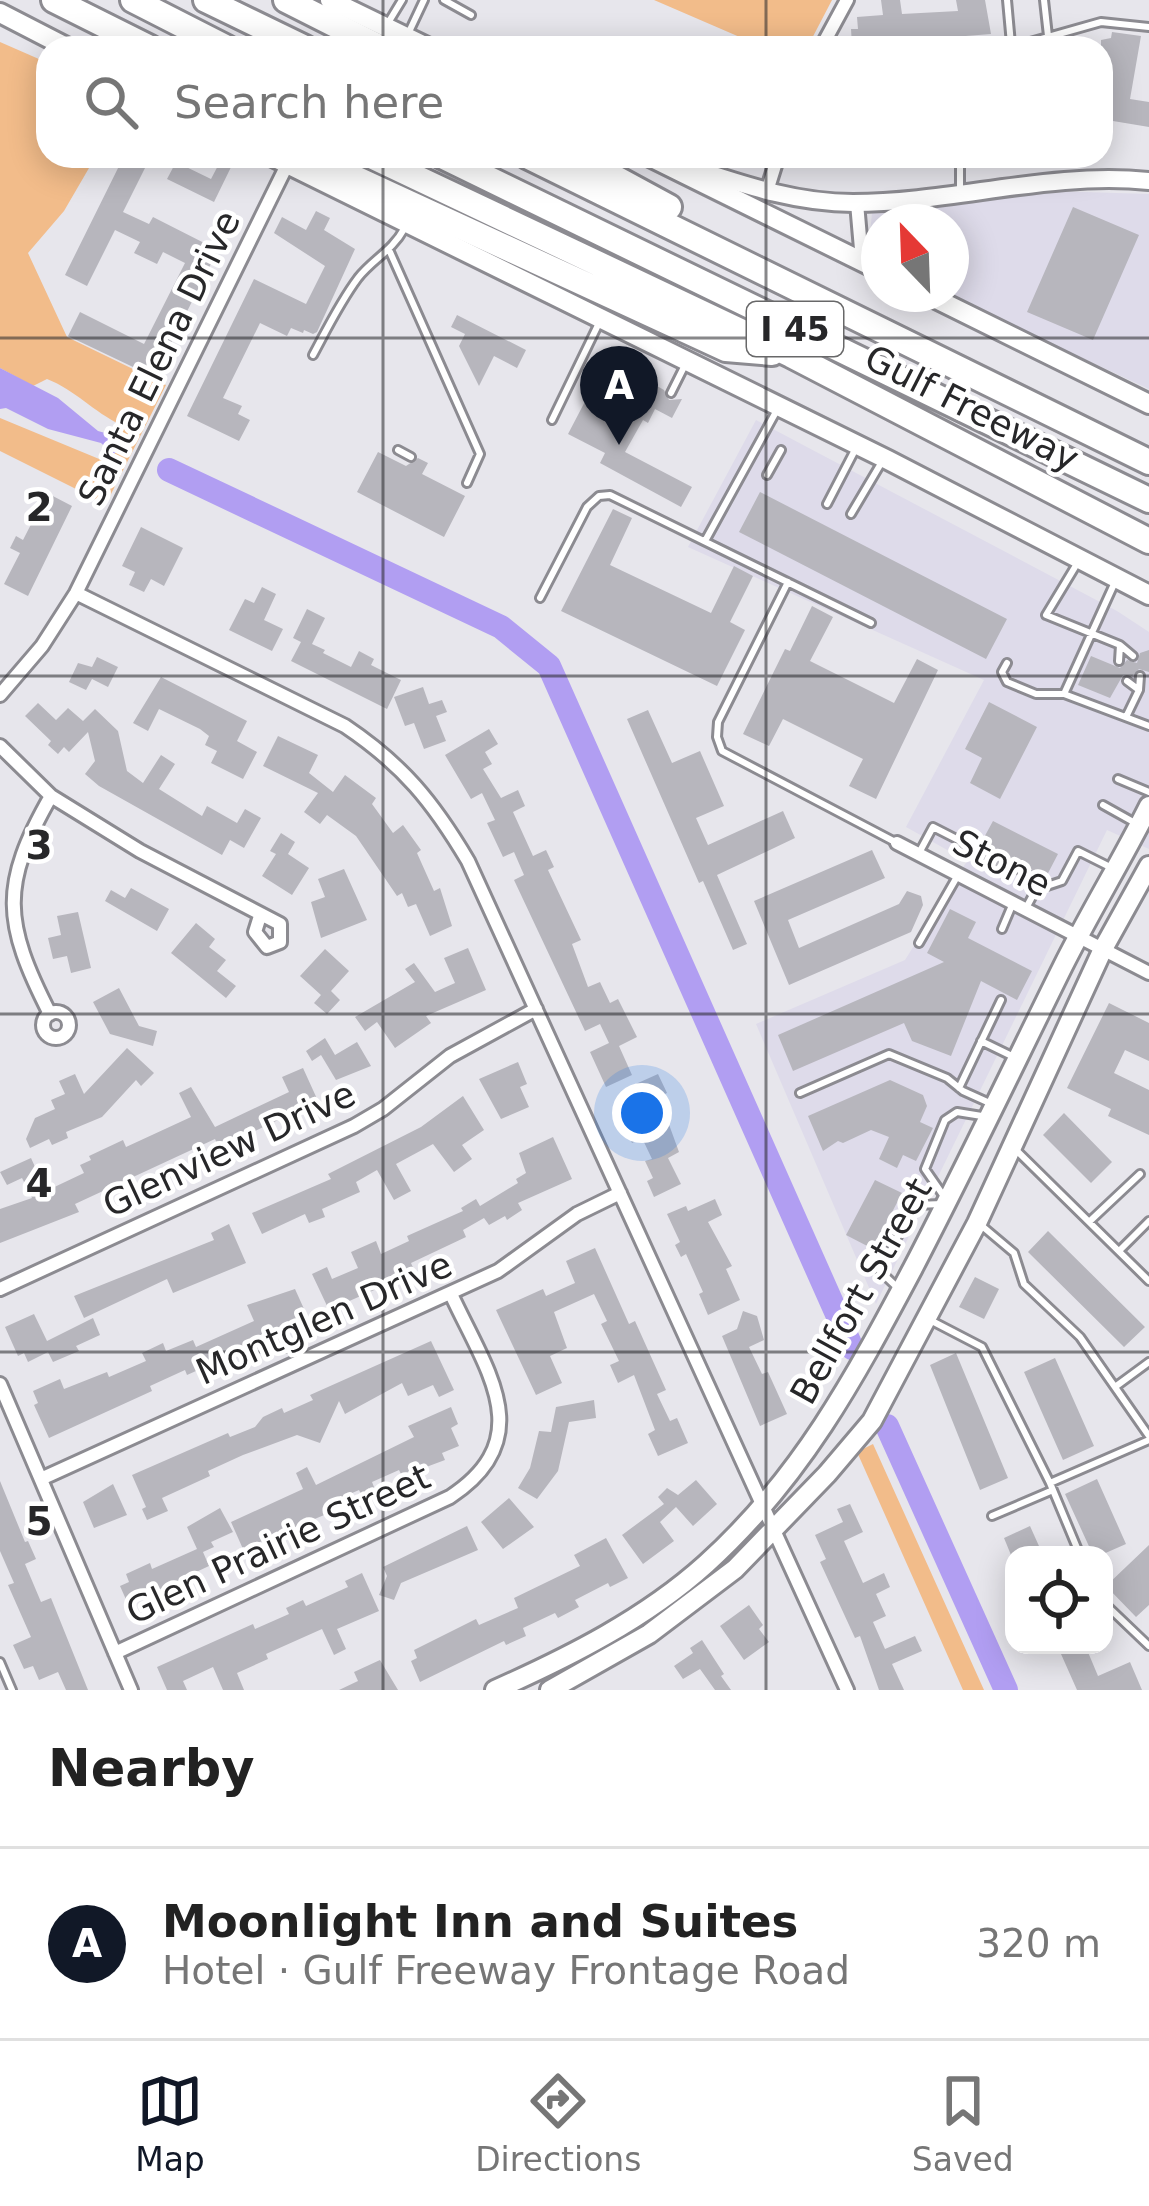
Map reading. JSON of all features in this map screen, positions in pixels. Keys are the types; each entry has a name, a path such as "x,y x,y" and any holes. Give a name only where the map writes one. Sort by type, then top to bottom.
{"highway":[{"path":"54,0 126,36"},
{"path":"133,0 204,36"},
{"path":"206,0 280,36"},
{"path":"286,0 380,36"},
{"path":"309,168 726,349 790,355"},
{"name":"Gulf Freeway","path":"395,168 790,355 1149,541"},
{"name":"Gulf Freeway","path":"467,168 1149,500"},
{"name":"Gulf Freeway","path":"552,168 1149,462"},
{"path":"598,168 798,271 846,311"}],"main road":[{"path":"330,0 382,36"},
{"path":"2,14 45,36"},
{"path":"304,168 406,225 884,458 1149,595"},
{"path":"676,168 861,261"},
{"path":"962,312 1149,404"},
{"name":"Bellfort Street","path":"495,1690 571,1654 705,1565 763,1507 810,1450 885,1326 1149,806"},
{"name":"Bellfort Street","path":"550,1690 622,1652 689,1606 773,1532 872,1421 977,1222 1103,949 1149,868"},
{"path":"947,1204 977,1222"}],"street":[{"path":"828,36 847,0"},
{"name":"Santa Elena Drive","path":"0,695 43,646 76,592 284,168"},
{"path":"691,168 803,200 857,203 1083,178 1149,181"},
{"path":"767,191 774,168"},
{"path":"857,203 861,249"},
{"path":"76,592 345,726 385,752 417,783 468,861 847,1690"},
{"path":"0,746 51,796 260,916"},
{"path":"50,1014 21,956 7,893 23,833 51,796"},
{"name":"Stone","path":"897,843 1149,973"},
{"name":"Glenview Drive","path":"0,1289 353,1126 383,1109 450,1056 536,1009"},
{"name":"Montglen Drive","path":"43,1478 498,1271 577,1214 620,1193"},
{"name":"Glen Prairie Street","path":"115,1653 450,1497 489,1465 502,1422 499,1397 451,1294"},
{"path":"0,1384 131,1690"}],"lane":[{"path":"384,36 402,0"},
{"path":"407,36 424,0"},
{"path":"444,0 471,15"},
{"path":"1007,0 1009,36"},
{"path":"1044,0 1048,36 1101,22 1149,27"},
{"path":"959,168 960,193"},
{"path":"313,355 359,276 390,251 406,225"},
{"path":"390,251 480,454 467,483"},
{"path":"552,421 601,320"},
{"path":"671,393 686,362"},
{"path":"705,542 778,407"},
{"path":"827,504 857,445"},
{"path":"398,450 411,457"},
{"path":"767,475 781,450"},
{"path":"851,514 884,458"},
{"path":"540,598 587,507 599,496 610,494 871,623"},
{"path":"1079,559 1046,615 1120,645 1132,656"},
{"path":"1064,694 1117,579"},
{"path":"788,582 718,722 722,751 897,843"},
{"path":"1119,662 1120,645"},
{"path":"1007,663 1002,673 1006,682 1036,694 1064,694 1149,726"},
{"path":"1126,717 1140,676"},
{"path":"1127,681 1139,690"},
{"path":"1118,778 1149,792"},
{"path":"1103,805 1139,825"},
{"path":"918,854 933,827 978,850"},
{"path":"1016,868 1047,886 1062,881 1078,851 1118,871"},
{"path":"919,944 958,875"},
{"path":"1002,929 1040,882"},
{"path":"959,1088 1001,1000"},
{"path":"982,1042 1019,1060"},
{"path":"800,1093 889,1054 947,1078 994,1113"},
{"path":"947,1204 926,1169 945,1120 957,1112 994,1113"},
{"path":"1011,1144 1149,1282"},
{"path":"1089,1222 1141,1174"},
{"path":"901,1292 880,1271 914,1204 947,1204"},
{"path":"1119,1251 1149,1221"},
{"path":"977,1222 1014,1253 1024,1284 1080,1336 1149,1438 992,1516"},
{"path":"927,1319 982,1347 1076,1546"},
{"path":"1114,1387 1149,1362"},
{"path":"1113,1612 1149,1646"},
{"path":"0,1662 12,1690"}],"shaded area":[{"path":"654,0 832,0 813,36 737,36"},
{"path":"0,42 36,58 36,168 89,168 64,211 28,253 67,337 166,385 106,504 0,451 0,418 104,461 116,450 121,425 47,379 33,386 0,368"},
{"path":"1051,191 1149,194 1149,389 969,306 969,204 945,204"},
{"path":"0,368 58,398 98,431 123,438 114,455 101,443 48,429 0,409"},
{"path":"756,420 1149,632 1149,849 1107,830 876,1304 756,1024 905,960 967,861 906,827 984,680 688,547"},
{"path":"873,1444 984,1690 963,1690 857,1452"}],"building":[{"path":"881,0 900,0 902,14 958,11 956,0 985,0 991,34 851,36 851,29 858,29 857,17 883,15"},
{"path":"1112,32 1141,36 1130,99 1149,102 1149,127 1113,121"},
{"path":"118,168 145,168 123,212 149,224 153,217 218,250 154,377 68,336 80,312 144,344 185,263 163,252 157,264 134,253 140,242 115,230 87,286 65,275"},
{"path":"173,168 188,168 211,179 217,168 231,168 214,202 167,179"},
{"path":"1073,207 1139,235 1093,340 1027,312"},
{"path":"316,211 330,218 324,230 355,249 317,332 291,328 287,336 260,323 223,398 242,406 238,414 250,420 239,441 187,416 254,279 306,304 325,266 274,233 282,217 306,230"},
{"path":"457,315 526,350 517,368 494,356 479,386 459,346 465,334 451,327"},
{"path":"602,369 646,390 650,382 664,390 669,400 682,399 672,418 655,409 648,423 643,420 625,452 692,487 681,507 600,463 605,453 568,434"},
{"path":"378,452 406,466 418,458 428,463 422,474 465,496 444,537 357,492"},
{"path":"760,492 1007,619 986,659 739,532"},
{"path":"47,493 72,506 28,596 4,584 20,553 10,548 16,536 23,540"},
{"path":"613,509 632,518 610,565 711,613 734,566 753,576 730,622 745,630 717,686 561,611"},
{"path":"141,527 183,548 164,586 151,579 144,592 129,585 135,572 122,566"},
{"path":"262,587 276,594 264,620 283,629 272,651 229,630 245,599 254,603"},
{"path":"812,606 833,617 810,661 894,703 917,659 938,670 876,799 849,786 863,759 783,719 769,746 743,734"},
{"path":"307,609 325,618 312,644 323,653 351,667 359,651 374,659 371,665 401,680 387,709 291,661 301,642 293,638"},
{"path":"1149,650 1149,672 1139,669 1132,676 1123,675 1110,698 1078,685 1091,656 1120,668 1127,660 1137,663 1140,653"},
{"path":"97,657 118,667 108,687 92,679 86,690 69,682 78,663 92,667"},
{"path":"161,677 247,721 237,741 257,752 243,779 211,763 217,751 205,745 209,736 200,729 159,709 148,731 133,723"},
{"path":"423,687 429,704 442,700 447,712 436,716 446,741 424,749 414,723 405,726 394,697"},
{"path":"989,702 1037,727 1000,799 970,783 982,758 965,749"},
{"path":"38,703 56,720 68,708 83,721 95,709 118,731 127,771 143,783 161,755 175,764 159,789 202,816 207,806 237,823 245,809 261,818 244,848 230,840 222,855 99,786 85,774 95,761 88,732 69,752 64,747 58,754 25,716"},
{"path":"648,710 672,763 700,751 724,806 696,818 708,845 783,811 795,838 717,875 747,944 733,950 627,719"},
{"path":"489,729 498,744 485,752 492,764 483,769 501,798 518,790 525,806 513,812 533,856 546,850 554,867 548,870 581,940 572,944 588,987 600,982 610,1003 618,999 637,1037 619,1046 632,1075 606,1087 590,1052 609,1043 600,1024 585,1031 514,880 524,875 514,852 503,857 487,823 495,820 482,793 471,799 445,755"},
{"path":"278,736 318,755 309,773 333,792 345,775 376,798 372,804 393,833 403,825 421,850 417,853 434,891 440,888 452,926 430,936 416,904 408,907 402,893 397,896 356,836 327,815 320,824 304,812 318,793 263,766"},
{"path":"993,821 1058,854 1046,877 1015,861 1009,867 1012,876 974,857 985,852 981,843"},
{"path":"281,833 295,842 288,854 309,868 292,895 262,876 276,854 270,851"},
{"path":"872,850 885,878 788,920 799,948 899,904 907,891 921,896 923,905 911,932 789,985 754,901"},
{"path":"344,869 367,920 321,938 311,902 325,897 318,879"},
{"path":"131,888 169,909 157,931 105,901 111,890 125,898"},
{"path":"950,909 976,922 968,938 1032,971 1017,1000 981,981 951,1056 912,1041 904,1023 793,1071 778,1035 944,962 927,953"},
{"path":"78,912 91,968 71,973 67,956 53,959 48,938 61,935 57,916"},
{"path":"196,923 215,939 209,947 226,960 217,971 236,986 226,998 171,953"},
{"path":"468,948 486,990 426,1016 431,1023 395,1048 377,1022 365,1031 355,1017 415,982 405,969 414,963 435,992 455,983 444,958"},
{"path":"325,949 349,971 331,991 340,1000 327,1014 314,1003 321,995 300,976"},
{"path":"119,988 139,1026 157,1031 153,1046 110,1034 93,1002"},
{"path":"1109,1003 1149,1023 1149,1061 1125,1050 1114,1073 1149,1090 1149,1135 1108,1116 1111,1109 1067,1088"},
{"path":"325,1038 335,1055 357,1042 371,1066 336,1080 321,1055 312,1061 306,1051"},
{"path":"127,1048 154,1073 141,1086 136,1080 102,1117 66,1132 68,1138 52,1145 49,1139 30,1148 26,1139 35,1118 55,1109 51,1100 65,1094 59,1081 75,1074 84,1094"},
{"path":"518,1062 527,1084 520,1087 529,1107 501,1119 479,1079"},
{"path":"303,1068 318,1101 219,1148 215,1139 75,1204 79,1212 0,1243 0,1209 32,1198 22,1178 7,1185 0,1172 31,1158 46,1191 84,1173 80,1165 91,1160 89,1156 123,1140 126,1147 191,1117 179,1093 191,1087 215,1127 289,1092 282,1077"},
{"path":"658,1074 667,1093 659,1097 679,1152 668,1158 681,1184 654,1197 647,1181 653,1178 645,1161 652,1159 642,1138 632,1143 615,1107 634,1099 629,1087"},
{"path":"890,1080 923,1095 927,1106 920,1122 933,1128 916,1161 903,1155 897,1168 879,1159 889,1137 871,1130 823,1151 808,1116"},
{"path":"463,1096 484,1130 462,1145 472,1159 454,1172 433,1144 396,1164 411,1191 394,1200 377,1170 356,1182 360,1192 322,1209 325,1217 309,1223 305,1214 262,1234 252,1213 331,1179 328,1174 421,1127"},
{"path":"1064,1113 1112,1162 1091,1183 1043,1135"},
{"path":"553,1137 572,1179 518,1203 522,1210 507,1220 505,1216 489,1225 484,1218 463,1230 466,1237 411,1263 415,1272 329,1310 312,1274 327,1267 332,1279 358,1268 351,1252 376,1241 381,1254 409,1241 407,1236 463,1211 476,1199 480,1206 526,1173 519,1153"},
{"path":"875,1180 902,1193 873,1249 846,1235"},
{"path":"715,1199 722,1215 708,1222 732,1266 726,1269 740,1300 708,1315 686,1254 681,1257 675,1245 680,1242 667,1214"},
{"path":"229,1224 246,1263 173,1293 167,1279 84,1318 74,1296 214,1240 211,1233"},
{"path":"1048,1231 1145,1327 1124,1347 1028,1252"},
{"path":"595,1248 666,1390 657,1394 670,1421 677,1418 688,1443 658,1456 648,1434 655,1430 634,1375 618,1383 610,1365 619,1361 601,1324 607,1321 594,1294 554,1312 567,1348 550,1356 562,1383 536,1395 496,1310 543,1289 546,1296 575,1283 566,1261"},
{"path":"975,1277 999,1289 984,1319 959,1307"},
{"path":"295,1289 309,1320 257,1338 259,1343 187,1375 185,1370 150,1386 152,1391 49,1438 33,1391 60,1379 64,1389 107,1372 109,1377 146,1361 142,1353 163,1343 166,1351 193,1340 196,1347 254,1321 247,1305"},
{"path":"743,1311 757,1316 764,1340 749,1347 762,1374 768,1372 787,1414 760,1426 722,1336 737,1329"},
{"path":"34,1314 47,1341 93,1318 100,1335 53,1362 48,1352 28,1362 24,1353 18,1356 5,1327"},
{"path":"431,1341 454,1390 439,1397 433,1385 408,1396 402,1383 345,1414 339,1401 320,1443 297,1435 243,1455 162,1498 168,1511 147,1520 132,1475 228,1433 230,1437 255,1427 263,1417 313,1400 310,1395"},
{"path":"956,1353 1008,1478 980,1490 930,1365"},
{"path":"1055,1358 1094,1446 1063,1460 1024,1372"},
{"path":"594,1400 596,1418 569,1422 558,1471 537,1499 518,1488 530,1468 539,1431 551,1432 556,1407"},
{"path":"451,1407 458,1424 451,1428 459,1446 442,1453 445,1460 402,1476 399,1470 372,1482 376,1492 363,1498 359,1490 325,1505 329,1513 243,1549 231,1522 303,1489 296,1473 307,1467 316,1485 414,1437 408,1426"},
{"path":"1097,1479 1126,1544 1113,1550 1113,1546 1089,1546 1065,1494"},
{"path":"696,1480 717,1504 693,1526 676,1507 660,1522 674,1541 643,1564 622,1535 664,1504 658,1497 667,1488 678,1495"},
{"path":"0,1481 36,1559 25,1564 41,1602 51,1598 88,1690 66,1690 58,1672 39,1680 33,1666 24,1669 13,1645 31,1637 8,1585 14,1583 0,1551"},
{"path":"113,1484 127,1515 94,1528 83,1502"},
{"path":"509,1498 534,1527 503,1549 481,1522"},
{"path":"850,1504 863,1532 844,1541 863,1583 884,1573 890,1587 876,1594 886,1616 873,1622 885,1649 915,1636 922,1651 892,1664 904,1690 879,1690 860,1636 855,1638 820,1562 826,1559 815,1535 843,1522 837,1509"},
{"path":"220,1508 233,1532 211,1542 214,1547 203,1552 209,1566 128,1604 120,1586 129,1582 126,1574 150,1563 152,1569 197,1549 187,1527"},
{"path":"467,1526 478,1550 401,1583 394,1600 379,1595 387,1576 383,1567"},
{"path":"1030,1526 1039,1546 1007,1546 1004,1538"},
{"path":"606,1538 628,1578 575,1600 579,1607 558,1618 555,1613 523,1628 526,1636 506,1645 504,1641 420,1682 411,1661 417,1658 414,1650 476,1619 479,1625 518,1608 514,1598 580,1566 574,1555"},
{"path":"1149,1545 1149,1605 1136,1617 1113,1593 1113,1579"},
{"path":"362,1573 379,1611 337,1629 346,1649 334,1655 322,1629 237,1673 244,1690 223,1690 213,1667 183,1681 187,1690 167,1690 157,1667 253,1624 255,1629 289,1614 286,1608 303,1600 306,1606 348,1587 345,1581"},
{"path":"749,1605 769,1642 744,1660 720,1626"},
{"path":"702,1640 731,1690 715,1690 700,1669 683,1679 674,1666"},
{"path":"1061,1654 1089,1654 1098,1676 1130,1662 1142,1690 1077,1690"},
{"path":"380,1660 398,1690 339,1690 358,1681 354,1672"}],"waterway":[{"path":"169,470 501,627 549,666 852,1348"},
{"path":"887,1426 1006,1690"}],"place":[{"name":"Moonlight Inn and Suites","path":"619,445"}]}
